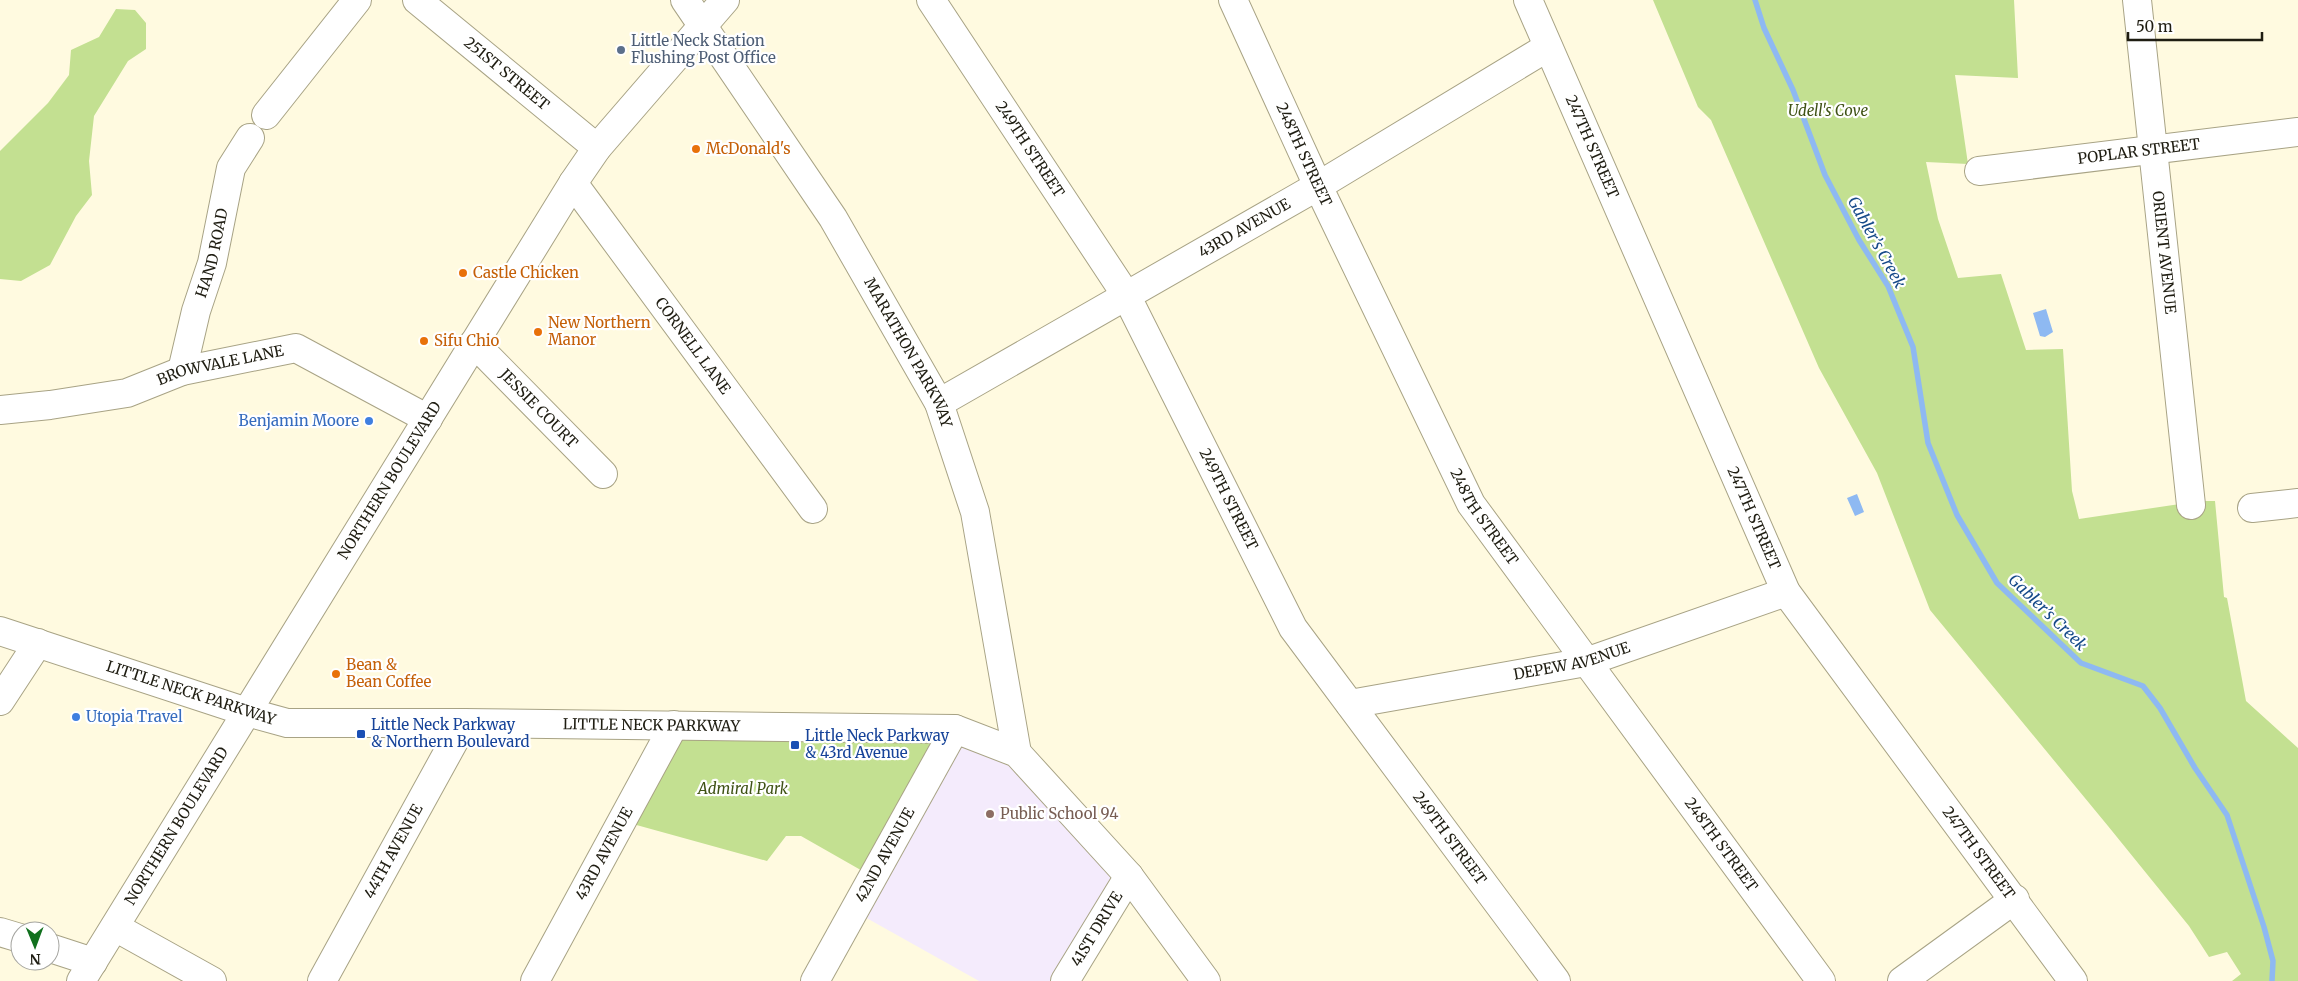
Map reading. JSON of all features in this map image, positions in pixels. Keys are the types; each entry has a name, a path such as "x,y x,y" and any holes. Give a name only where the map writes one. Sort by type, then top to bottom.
{"street":[{"path":"266,115 357,0"},
{"name":"251ST STREET","path":"418,0 597,148"},
{"name":"MARATHON PARKWAY","path":"685,0 833,218 939,403 975,512 1017,753"},
{"name":"NORTHERN BOULEVARD","path":"87,972 573,182 597,148 725,0"},
{"name":"249TH STREET","path":"931,0 1126,294 1293,628 1556,981"},
{"name":"248TH STREET","path":"1233,0 1318,186 1471,504 1821,981"},
{"name":"247TH STREET","path":"1528,0 1786,592 2015,899 2073,981"},
{"name":"ORIENT AVENUE","path":"2137,0 2191,506"},
{"name":"43RD AVENUE","path":"939,403 1126,294 1318,186 1548,47"},
{"name":"POPLAR STREET","path":"1979,171 2298,132"},
{"name":"HAND ROAD","path":"182,371 196,311 212,263 231,168 250,138"},
{"name":"CORNELL LANE","path":"573,182 813,509"},
{"name":"JESSIE COURT","path":"474,344 604,474"},
{"name":"BROWVALE LANE","path":"0,410 50,405 127,393 182,371 296,348 428,419"},
{"path":"2252,508 2298,503"},
{"name":"DEPEW AVENUE","path":"1350,704 1586,662 1786,592"},
{"name":"LITTLE NECK PARKWAY","path":"0,631 281,722 464,722 955,729 1017,753 1129,876 1206,981"},
{"path":"0,702 38,643"},
{"name":"44TH AVENUE","path":"322,981 464,722"},
{"name":"43RD AVENUE","path":"535,981 674,725"},
{"name":"42ND AVENUE","path":"815,981 955,729"},
{"name":"41ST DRIVE","path":"1065,981 1129,876"},
{"path":"1902,981 2015,899"},
{"path":"115,927 212,981"},
{"path":"60,954 87,972"}],"shaded area":[{"name":"Public School 94","path":"955,729 1017,753 1129,876 1065,981 979,981 854,911"}],"green space":[{"name":"Udell's Cove","path":"1653,0 2014,0 2018,78 1955,75 1968,164 1926,162 1938,219 1958,278 2001,274 2026,350 2063,349 2072,491 2079,519 2200,501 2215,501 2224,597 2227,598 2246,701 2298,748 2298,981 2232,981 2241,974 2227,952 2209,957 2189,926 1930,610 1877,473 1819,368 1711,120 1698,107"},
{"path":"116,9 135,10 146,23 146,49 128,61 94,116 89,161 92,195 76,216 50,265 21,281 0,279 0,151 48,103 69,75 71,50 99,37"},
{"name":"Admiral Park","path":"674,725 955,729 873,877 801,836 786,836 767,861 622,821"}],"water":[{"path":"2046,309 2053,332 2045,337 2040,336 2033,313"},
{"path":"1857,494 1864,512 1855,516 1847,498"}],"waterway":[{"name":"Gabler’s Creek","path":"1755,0 1764,28 1793,90 1825,175 1859,240 1888,286 1913,347 1928,443 1957,515 1997,583 2081,663 2143,686 2160,708 2195,768 2227,815 2264,927 2273,961 2272,981"}],"place":[{"name":"Little Neck Station Flushing Post Office","path":"621,50"},
{"name":"McDonald's","path":"696,149"},
{"name":"Castle Chicken","path":"463,273"},
{"name":"New Northern Manor","path":"538,332"},
{"name":"Sifu Chio","path":"424,341"},
{"name":"Benjamin Moore","path":"369,421"},
{"name":"Bean & Bean Coffee","path":"336,674"},
{"name":"Utopia Travel","path":"76,717"},
{"name":"Little Neck Parkway & Northern Boulevard","path":"361,734"},
{"name":"Little Neck Parkway & 43rd Avenue","path":"795,745"},
{"name":"Public School 94","path":"990,814"}]}
